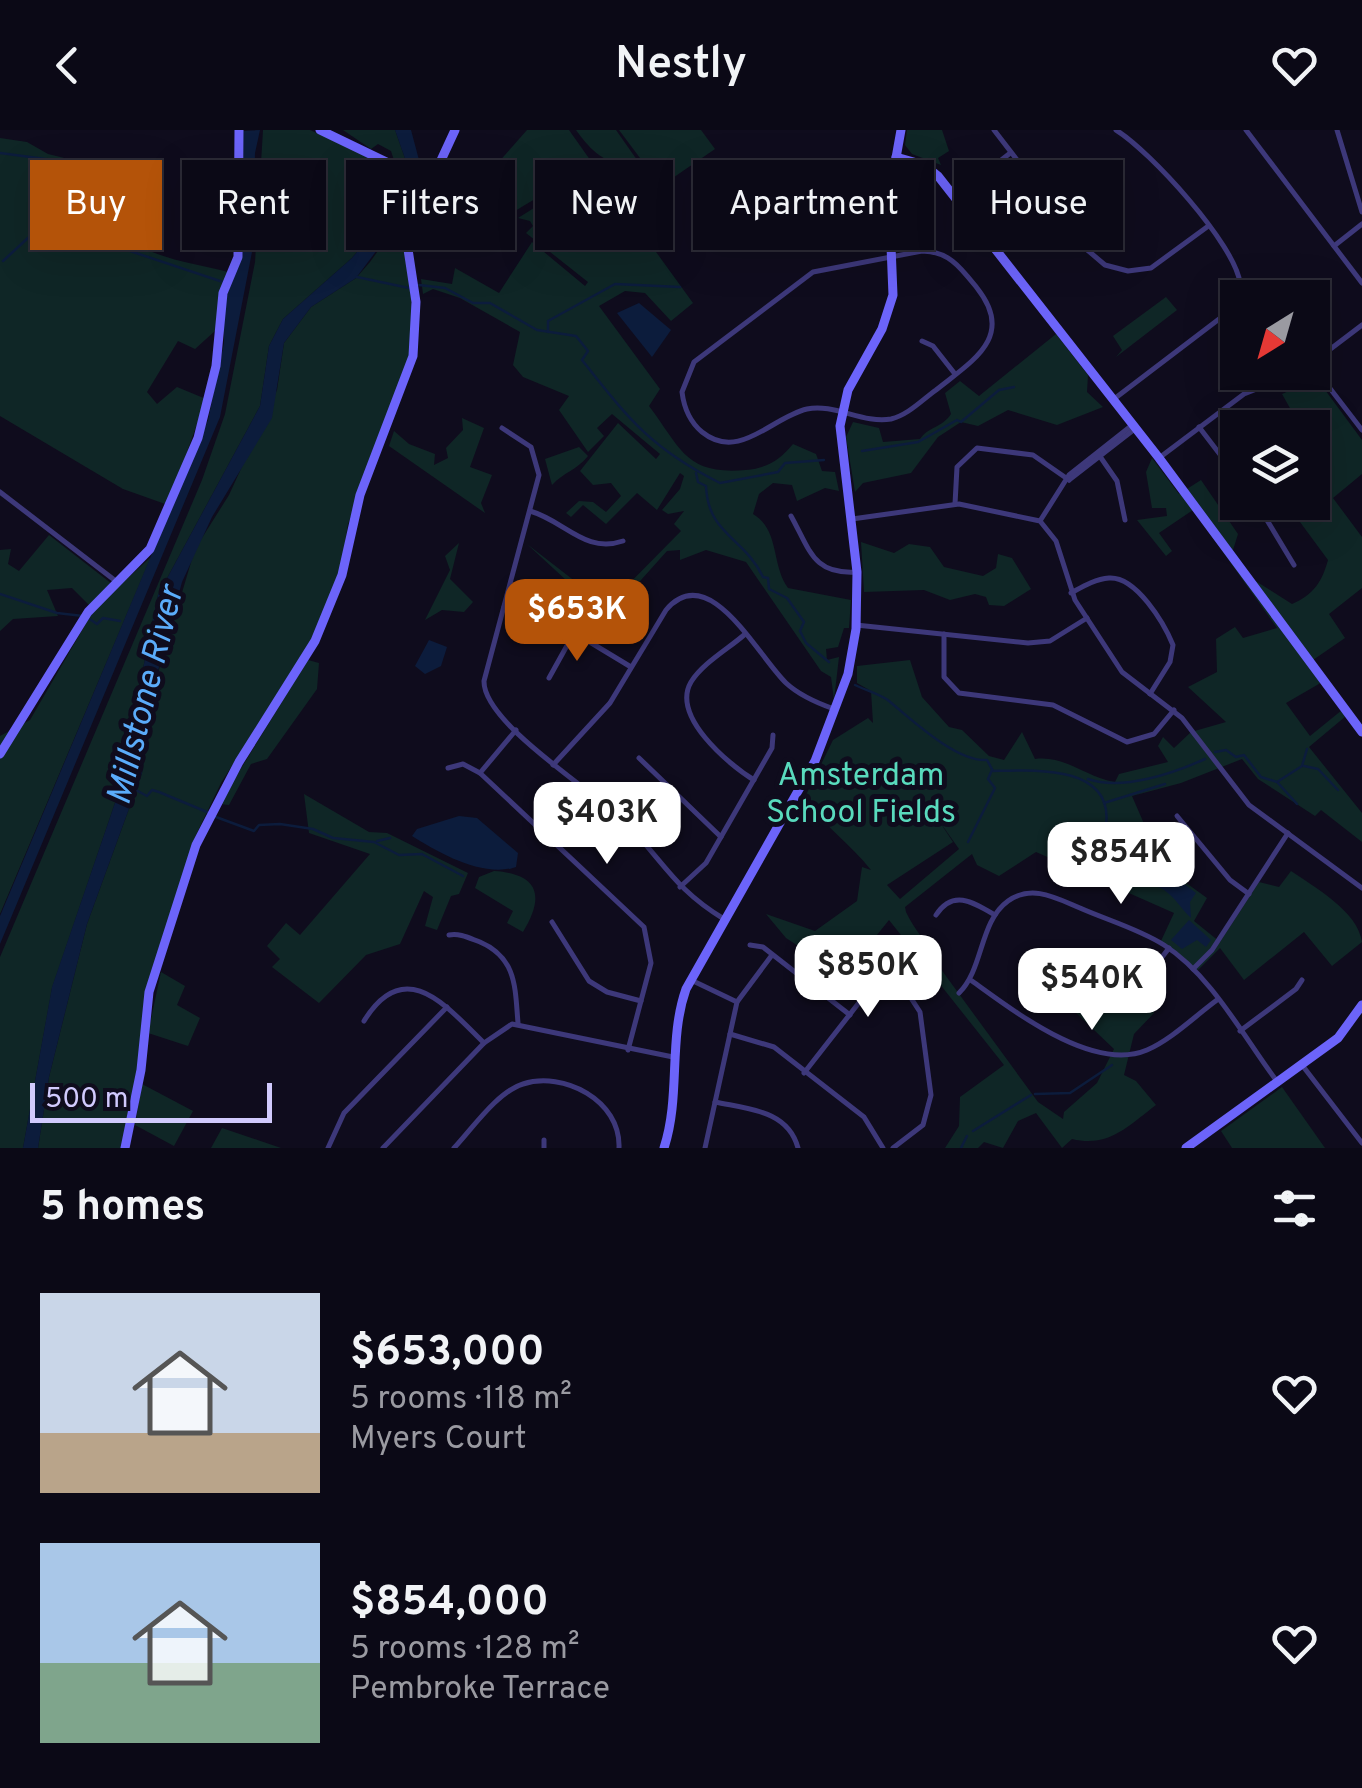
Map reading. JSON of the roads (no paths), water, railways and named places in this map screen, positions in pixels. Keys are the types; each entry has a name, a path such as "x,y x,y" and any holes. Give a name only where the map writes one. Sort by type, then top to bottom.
{"street":[{"path":"0,754 88,612 152,545 208,410 223,293 238,253 239,130"},
{"path":"320,130 382,160"},
{"path":"438,160 455,130"},
{"path":"664,1148 673,1118 679,1014 691,980 815,761 837,710 856,625 857,572 840,450 842,413 852,382 890,310 895,255 888,198 902,130"},
{"path":"994,130 1090,254 1110,268 1151,268 1208,228"},
{"path":"1114,400 1223,317 1236,301 1240,283 1236,268 1155,159 1116,130"},
{"path":"1246,130 1362,283"},
{"path":"1337,130 1362,212"},
{"path":"1002,160 1010,154"},
{"path":"896,157 928,167 954,197"},
{"path":"1334,246 1362,224"},
{"path":"125,1148 141,1070 148,992 196,845 234,771 315,641 342,575 360,495 413,356 416,302 408,250"},
{"path":"996,250 1135,426 1362,732"},
{"path":"928,251 946,256 987,301 992,324 988,343 955,374 898,417 879,420 808,409 751,437 726,442 704,434 690,418 682,400 684,380 698,359 813,272 928,251"},
{"path":"1330,350 1362,325"},
{"path":"922,341 933,346 955,374"},
{"path":"1330,388 1362,430"},
{"path":"1159,458 1254,390"},
{"path":"1041,520 1068,479 1135,426"},
{"path":"1200,427 1220,454"},
{"path":"502,428 526,442 537,459 540,475 483,687 490,704 553,764 622,820 680,887 724,918"},
{"path":"954,504 957,467 977,448 1034,455 1068,479"},
{"path":"1098,454 1117,481 1124,520"},
{"path":"0,492 118,583"},
{"path":"852,520 954,504 1041,520 1056,541 1071,593 1122,672 1174,710 1246,802 1362,888"},
{"path":"530,511 555,519 591,544 623,541"},
{"path":"790,516 821,566 834,572 857,572"},
{"path":"1267,520 1294,565"},
{"path":"1071,593 1113,578 1126,582 1139,594 1173,645 1170,662 1150,694"},
{"path":"553,764 603,712 666,610 684,595 709,597 788,685 837,710"},
{"path":"504,607 549,619 631,667"},
{"path":"856,625 1043,642 1087,618"},
{"path":"548,678 574,633"},
{"path":"744,634 695,676 687,702 693,719 730,763 754,780"},
{"path":"944,634 944,677 958,693 1053,705 1128,742 1154,734 1174,710"},
{"path":"480,773 516,730"},
{"path":"680,887 704,867 772,748 774,736"},
{"path":"640,758 721,836"},
{"path":"448,768 463,764 480,773 644,927 652,957 628,1050"},
{"path":"1178,816 1230,880 1249,894"},
{"path":"1193,969 1212,950 1288,833"},
{"path":"959,993 971,980 995,915 1011,899 1042,893 1169,948 1193,969 1278,1083"},
{"path":"936,915 948,901 958,899 995,915"},
{"path":"552,922 589,981 607,992 641,1000"},
{"path":"449,936 457,934 503,956 514,978 518,1023"},
{"path":"750,944 772,955 850,1015"},
{"path":"1047,960 1079,984 1114,992 1147,977 1169,948"},
{"path":"804,1074 882,974 892,952"},
{"path":"706,1148 737,1002 772,955"},
{"path":"882,974 918,1008 931,1095 923,1126 893,1148"},
{"path":"691,980 737,1002"},
{"path":"971,980 1079,1046 1114,1056 1152,1047 1217,1000"},
{"path":"1240,1031 1296,990 1302,980"},
{"path":"364,1021 383,998 406,989 427,992 484,1043"},
{"path":"1186,1148 1348,1030 1362,1006"},
{"path":"328,1148 344,1113 447,1007"},
{"path":"383,1148 498,1030 518,1023 676,1058"},
{"path":"730,1034 769,1044 864,1117 883,1148"},
{"path":"1302,1065 1362,1143"},
{"path":"454,1148 508,1092 534,1082 589,1094 603,1102 617,1124 618,1148"},
{"path":"715,1102 775,1116 791,1130 798,1148"},
{"path":"544,1140 544,1148"}],"water":[{"path":"260,130 255,160 243,160 243,131"},
{"path":"395,130 411,130 419,160 406,160"},
{"path":"242,250 252,250 220,417 0,944 0,916 208,420 224,343 224,303"},
{"name":"Millstone River","path":"359,250 377,250 356,278 311,307 284,343 272,418 212,517 182,582 152,693 142,773 87,924 49,1077 38,1148 23,1148 52,987 117,797 158,595 260,406 269,346 283,319"},
{"path":"639,303 671,330 652,357 617,313"},
{"path":"429,640 447,647 441,666 425,674 415,666"},
{"path":"459,816 477,818 518,853 516,867 476,867 412,836 417,829"},
{"path":"1122,831 1144,868 1179,880 1196,893 1190,902 1191,918 1164,890 1107,875 1089,863 1083,852 1086,847"},
{"path":"1189,920 1211,940 1206,947 1197,940 1182,949 1171,940"}],"waterway":[{"path":"0,153 53,160 78,195 81,209 102,237 115,246 223,282"},
{"path":"3,261 30,237"},
{"path":"357,277 409,288"},
{"path":"548,332 548,321 615,284 680,287"},
{"path":"419,285 445,288 473,303 490,303 537,330 576,336 588,351 582,360 642,430 675,457 720,483 778,472 785,463 824,460"},
{"path":"862,451 918,442 957,420 961,422 999,390 1014,387"},
{"path":"696,473 698,482 706,486 708,502 720,526 768,578 769,589 787,598 804,622 800,631 806,643 829,662"},
{"path":"0,594 57,613 83,616"},
{"path":"88,618 97,624 103,618 120,621"},
{"path":"855,685 886,699 948,747 987,760 993,771 1048,772 1084,781 1097,791 1105,805 1106,825"},
{"path":"1215,752 1226,750 1236,757 1244,755 1261,777 1277,782 1302,766 1307,749"},
{"path":"1088,779 1132,782 1205,759"},
{"path":"1304,766 1318,769 1338,790"},
{"path":"968,842 995,788 988,779 992,770"},
{"path":"1278,783 1297,804"},
{"path":"1104,803 1165,784"},
{"name":"Millstone River","path":"134,789 147,796 152,790 159,792 207,812"},
{"path":"216,817 254,831 259,825 280,824 313,829 333,838 374,842 399,855 422,854 463,876"},
{"path":"377,841 390,838"},
{"path":"1035,1094 1070,1093 1112,1065"},
{"path":"973,1131 1031,1095"},
{"path":"961,1148 967,1136"}],"park label":[{"name":"Amsterdam School Fields","path":"861,792"}]}
